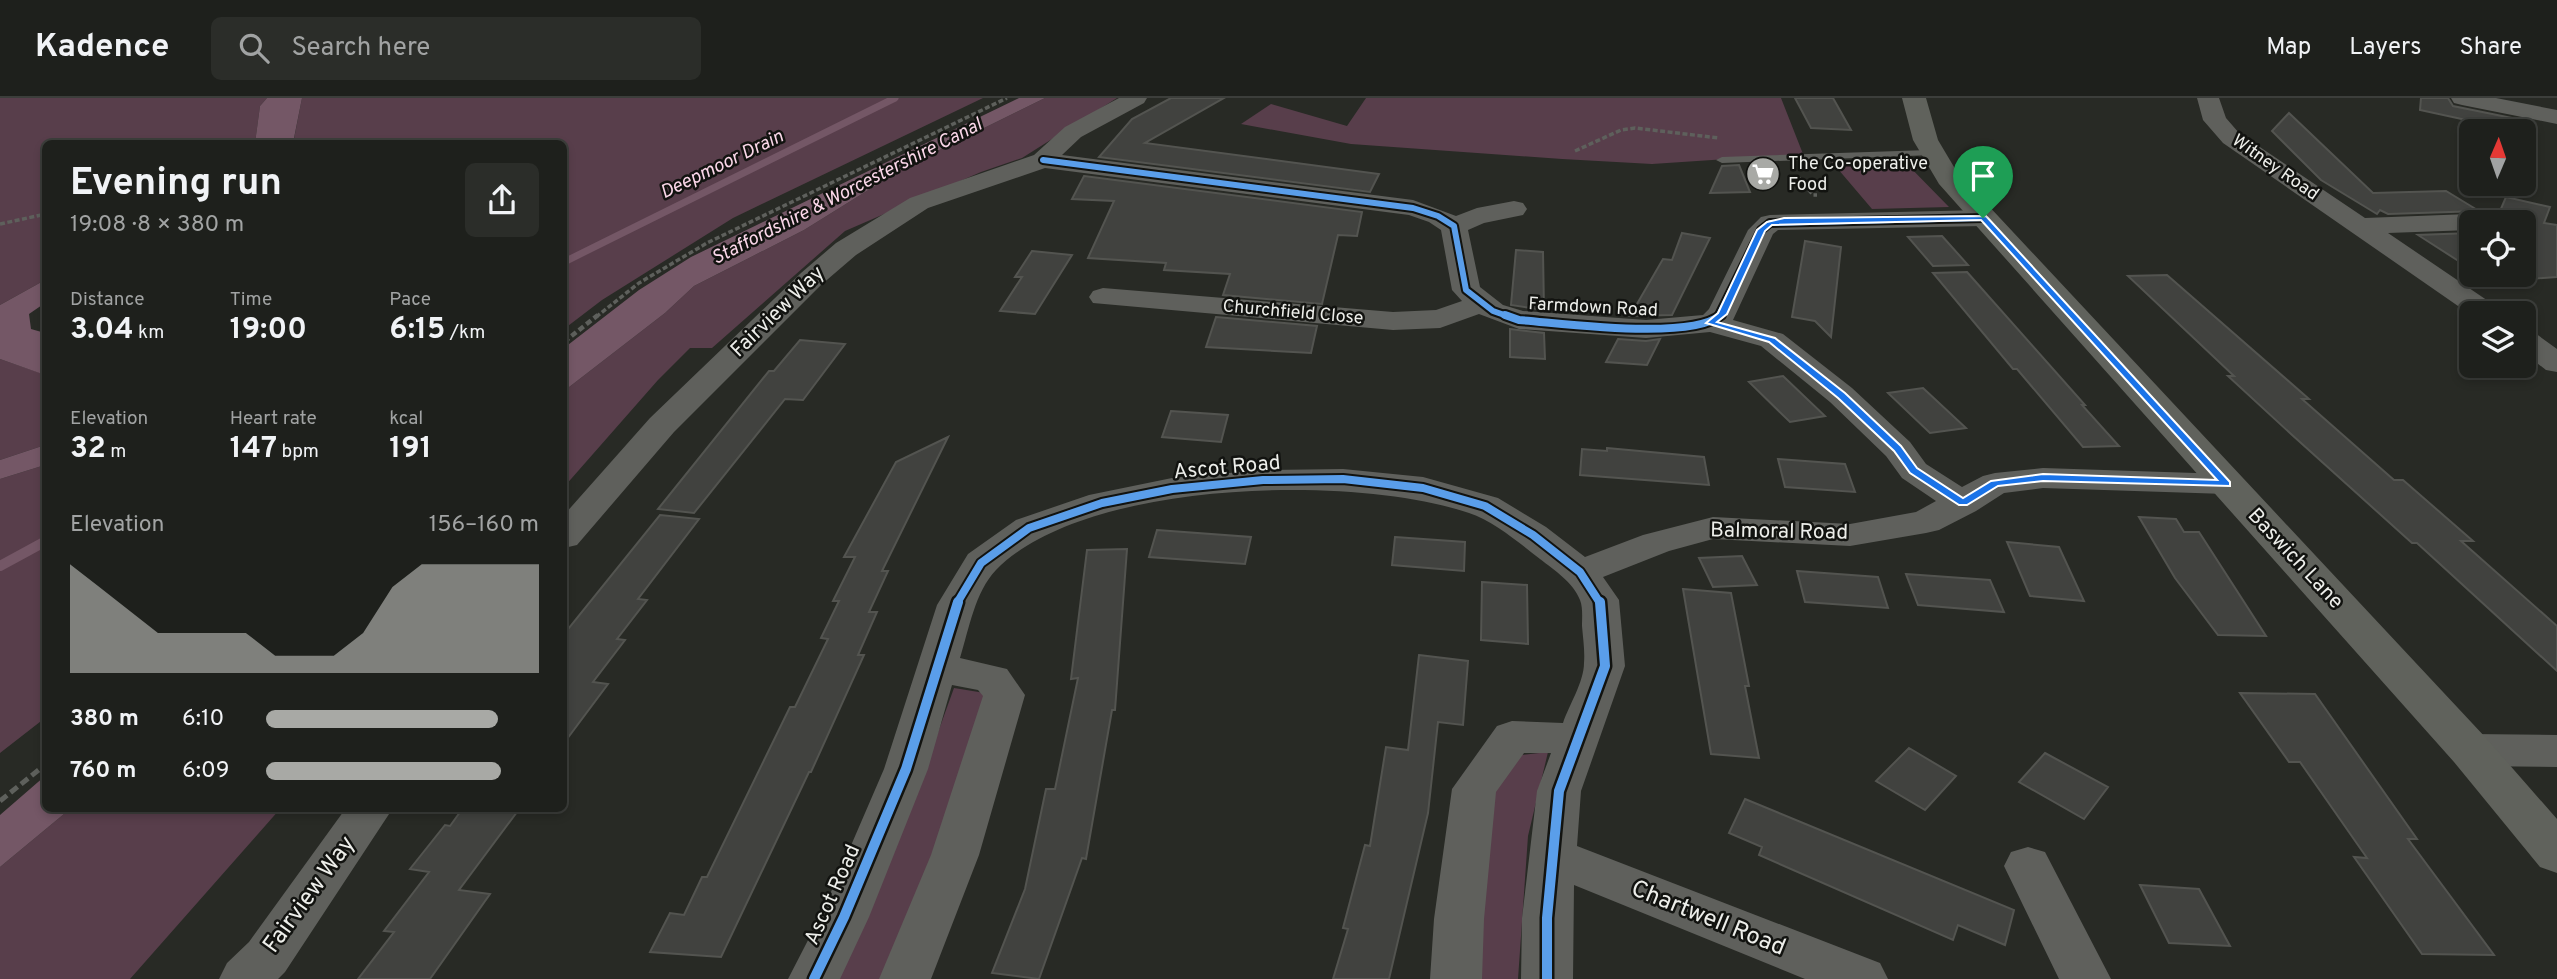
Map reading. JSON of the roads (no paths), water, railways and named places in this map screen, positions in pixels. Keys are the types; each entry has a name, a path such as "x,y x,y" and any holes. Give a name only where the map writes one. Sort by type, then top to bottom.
{"street":[{"path":"1043,160 1073,132 1136,98"},
{"name":"Baswich Lane","path":"1913,98 1917,120 1929,153 1983,218 2470,750 2557,853"},
{"name":"Witney Road","path":"2208,98 2215,120 2231,138 2469,301"},
{"path":"2462,98 2557,117"},
{"path":"1043,160 1413,208 1438,216 1454,226 1466,290 1480,304"},
{"name":"Fairview Way","path":"567,534 662,425 811,279 846,249 881,224 919,203 1043,160"},
{"path":"1454,226 1477,216 1514,209"},
{"path":"1710,323 1722,314 1761,230 1770,223 1784,220 1983,218"},
{"path":"2358,226 2459,222"},
{"name":"Churchfield Close","path":"1103,297 1393,321 1440,319 1480,304"},
{"name":"Farmdown Road","path":"1480,304 1519,320 1646,329 1710,323"},
{"path":"1710,323 1772,340 1841,396 1898,449 1913,471 1963,503"},
{"path":"2536,347 2557,362"},
{"name":"Balmoral Road","path":"1580,572 1656,543 1713,528 1850,535 1926,522 1995,483 2043,478 2226,484"},
{"name":"Ascot Road","path":"814,979 844,917 906,769 956,605 981,564 1029,528 1102,503 1172,489 1263,480 1343,479 1423,488 1485,506 1533,534 1580,572 1600,600 1605,666 1559,791 1547,918 1547,979"},
{"path":"905,979 955,855 1004,695 992,679 938,667"},
{"path":"1456,979 1459,919 1474,789 1512,737 1541,736 1579,741"},
{"path":"2470,750 2557,751"},
{"name":"Fairview Way","path":"245,979 267,957 368,812"},
{"name":"Chartwell Road","path":"1554,857 1862,979"},
{"path":"2028,866 2085,979"}],"lane":[{"path":"1722,160 1929,153"}],"water":[{"path":"267,98 302,98 294,140 255,140 260,106"},
{"name":"Staffordshire & Worcestershire Canal","path":"1019,98 1045,98 907,166 804,230 694,286 665,313 567,389 567,346 639,290 691,257"},
{"path":"42,282 42,305 29,314 31,329 42,332 42,374 0,359 0,305"},
{"path":"42,446 42,466 0,479 0,460"},
{"path":"42,779 42,812 66,812 0,867 0,815"}],"waterway":[{"name":"Deepmoor Drain","path":"567,261 895,98"},
{"name":"Deepmoor Drain","path":"0,566 42,543"}],"place":[{"name":"The Co-operative Food","path":"1763,174"}]}
